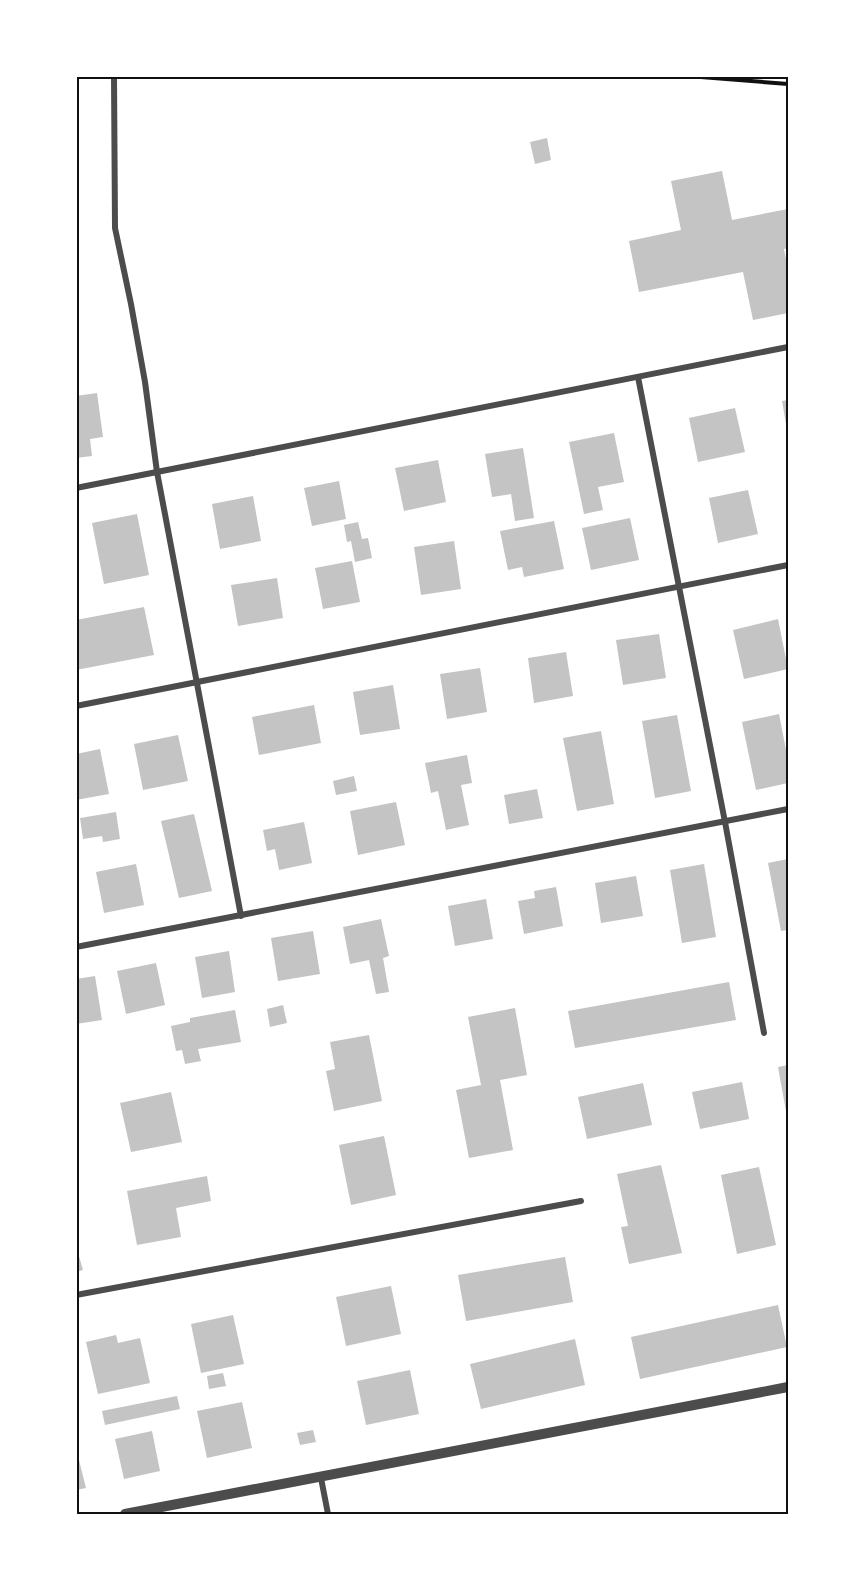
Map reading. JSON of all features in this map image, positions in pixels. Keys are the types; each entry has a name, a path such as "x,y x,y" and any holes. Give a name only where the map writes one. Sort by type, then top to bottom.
{"street":[{"path":"114,76 115,228 145,382 157,472 241,916"},
{"path":"76,488 789,346"},
{"path":"638,377 764,1033"},
{"path":"76,706 789,565"},
{"path":"76,947 789,809"},
{"path":"76,1295 581,1201"},
{"path":"125,1515 789,1387"},
{"path":"321,1478 328,1515"}],"path":[{"path":"688,76 789,84"}],"building":[{"path":"547,138 551,160 535,164 530,142"},
{"path":"722,171 732,220 788,209 788,248 784,249 788,269 788,313 753,320 743,272 639,292 629,241 681,230 671,181"},
{"path":"97,393 103,437 90,439 92,456 76,458 76,396"},
{"path":"788,400 788,430 787,430 782,401"},
{"path":"735,408 745,452 698,462 689,418"},
{"path":"614,433 624,482 598,487 603,510 584,514 569,442"},
{"path":"523,448 534,518 515,521 511,494 492,497 485,454"},
{"path":"438,460 446,502 404,511 395,468"},
{"path":"339,481 346,519 312,526 304,488"},
{"path":"748,490 758,534 718,543 709,498"},
{"path":"253,496 261,541 220,549 212,504"},
{"path":"137,514 149,575 104,584 92,523"},
{"path":"630,518 639,560 591,570 582,528"},
{"path":"554,521 564,569 524,577 522,567 508,570 500,531"},
{"path":"358,522 362,539 368,538 372,558 355,562 351,541 347,542 344,525"},
{"path":"454,541 461,589 421,595 414,547"},
{"path":"352,561 360,602 323,609 315,568"},
{"path":"277,578 283,618 238,626 231,585"},
{"path":"144,607 154,655 76,670 76,620"},
{"path":"778,619 788,669 744,679 733,630"},
{"path":"659,634 666,678 623,685 616,640"},
{"path":"566,652 573,696 534,703 528,658"},
{"path":"480,668 487,712 447,719 440,674"},
{"path":"393,685 400,729 360,735 353,692"},
{"path":"314,705 321,743 259,755 252,717"},
{"path":"779,714 788,760 788,783 756,790 742,722"},
{"path":"677,715 691,791 655,798 642,721"},
{"path":"601,731 614,804 577,811 563,738"},
{"path":"178,735 188,781 143,790 134,744"},
{"path":"100,749 109,794 76,800 76,754"},
{"path":"467,755 472,783 461,785 469,825 446,830 438,791 431,793 425,763"},
{"path":"354,776 357,791 336,795 333,781"},
{"path":"537,789 543,818 509,824 504,795"},
{"path":"396,802 405,845 358,855 350,811"},
{"path":"116,812 120,839 103,842 102,836 83,839 80,818"},
{"path":"194,814 212,891 179,898 161,821"},
{"path":"304,822 312,863 279,870 275,849 267,851 263,830"},
{"path":"788,859 788,930 781,931 768,863"},
{"path":"136,864 144,905 104,913 96,872"},
{"path":"704,864 716,937 682,943 670,870"},
{"path":"636,876 643,916 601,923 595,883"},
{"path":"556,887 563,926 524,934 518,901 535,898 534,891"},
{"path":"486,899 493,939 455,946 448,906"},
{"path":"381,919 389,956 383,958 389,992 376,994 369,960 350,964 343,927"},
{"path":"313,931 320,974 278,981 271,938"},
{"path":"229,951 235,992 202,998 195,957"},
{"path":"156,963 165,1005 126,1014 117,971"},
{"path":"95,976 102,1020 76,1024 76,979"},
{"path":"729,982 736,1020 575,1048 568,1011"},
{"path":"283,1005 287,1023 270,1027 267,1009"},
{"path":"515,1008 527,1075 500,1080 513,1150 469,1158 456,1090 481,1085 468,1017"},
{"path":"235,1010 241,1042 198,1049 201,1061 185,1064 182,1050 176,1051 171,1026 190,1022 190,1018"},
{"path":"369,1035 382,1101 334,1111 326,1071 335,1069 330,1042"},
{"path":"788,1065 788,1117 787,1117 778,1067"},
{"path":"742,1082 749,1119 700,1129 692,1092"},
{"path":"643,1083 652,1125 587,1139 578,1097"},
{"path":"171,1092 182,1142 131,1152 120,1103"},
{"path":"384,1136 396,1195 351,1205 339,1145"},
{"path":"661,1165 682,1253 629,1264 621,1227 628,1226 617,1174"},
{"path":"759,1167 776,1245 737,1254 721,1175"},
{"path":"207,1176 211,1201 176,1208 181,1237 137,1245 127,1191"},
{"path":"76,1246 83,1270 76,1272"},
{"path":"565,1257 573,1302 466,1321 458,1275"},
{"path":"391,1286 401,1334 346,1346 336,1297"},
{"path":"778,1305 787,1347 640,1379 631,1337"},
{"path":"233,1315 244,1364 201,1373 191,1324"},
{"path":"116,1335 118,1343 140,1338 150,1383 98,1394 86,1342"},
{"path":"575,1339 585,1385 481,1409 470,1364"},
{"path":"410,1370 419,1414 366,1425 357,1381"},
{"path":"223,1373 226,1386 209,1389 207,1376"},
{"path":"177,1396 180,1409 105,1425 102,1411"},
{"path":"242,1402 252,1448 207,1458 197,1411"},
{"path":"313,1430 316,1442 300,1445 297,1433"},
{"path":"152,1431 160,1471 124,1479 115,1439"},
{"path":"76,1448 86,1488 76,1490"}]}
